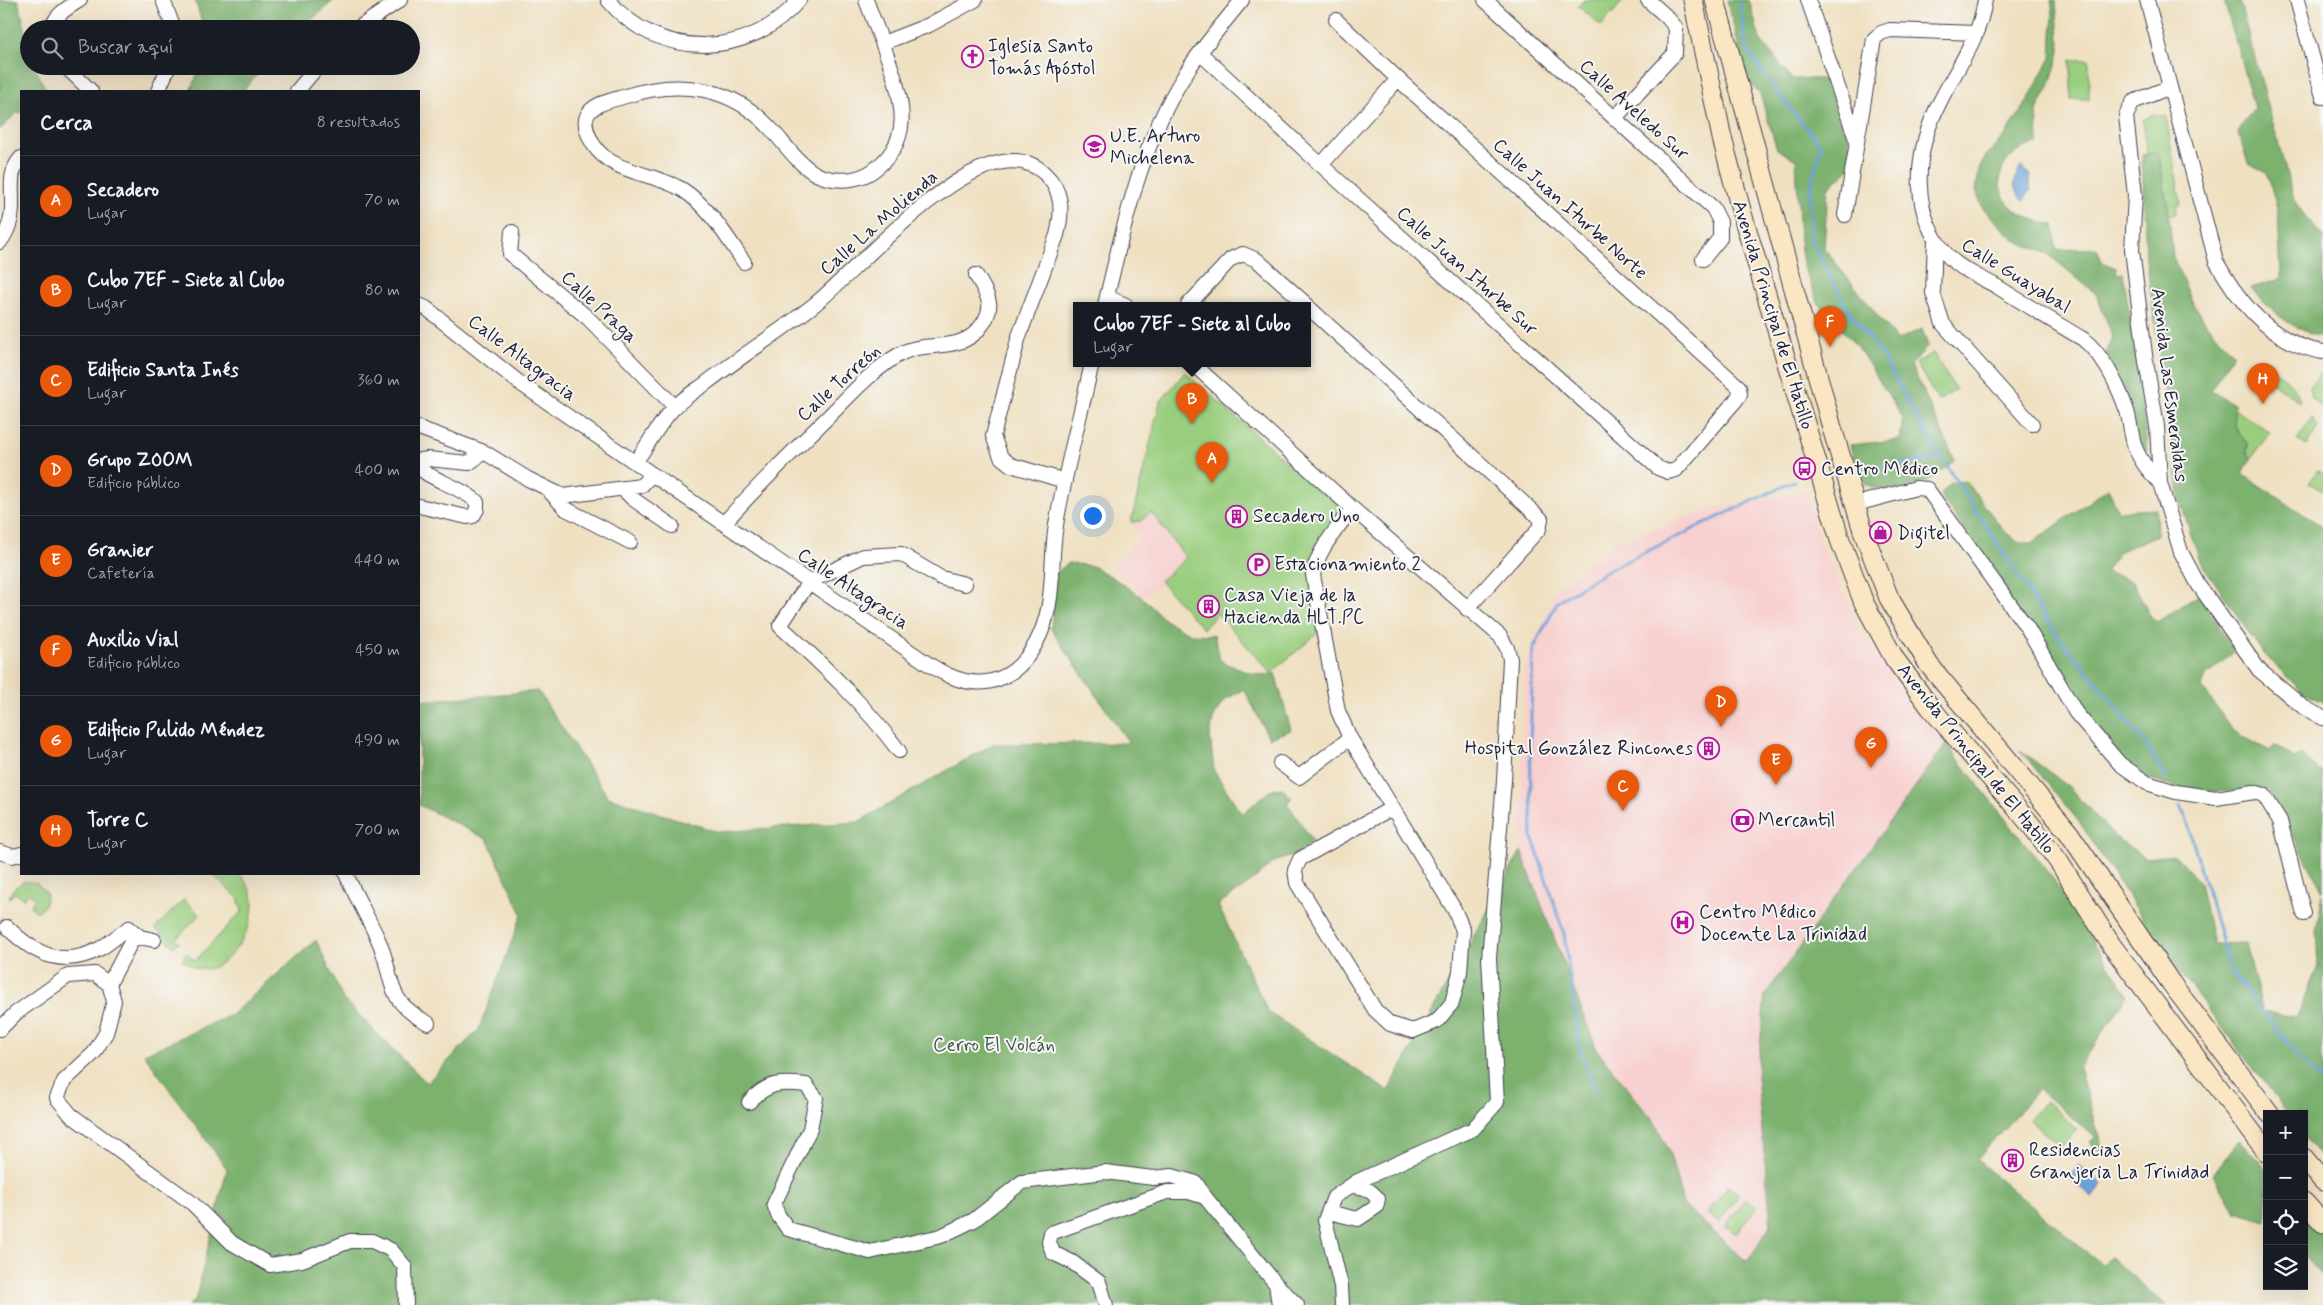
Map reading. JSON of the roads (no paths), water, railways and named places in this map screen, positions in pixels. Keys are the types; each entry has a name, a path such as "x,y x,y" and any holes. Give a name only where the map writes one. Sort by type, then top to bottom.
{"main road":[{"name":"Avenida Principal de El Hatillo","path":"1693,0 1722,138 1741,210 1840,540 1864,603 1894,658 1930,707 2054,855 2112,946 2263,1147"},
{"name":"Avenida Principal de El Hatillo","path":"1715,0 1832,428 1876,569 1888,598 1929,665 2069,833 2171,983 2267,1110"},
{"path":"2308,1163 2323,1181"},
{"path":"2308,1206 2323,1223"}],"street":[{"path":"54,20 80,0"},
{"path":"163,0 171,20"},
{"path":"370,20 400,0"},
{"path":"608,0 626,18 658,36 691,45 724,44 755,35 784,17 799,0"},
{"path":"744,262 710,215 683,190 668,182 624,167 603,156 589,136 585,118 589,111 596,106 644,91 666,87 694,87 721,94 747,107 769,127 805,167 817,174 839,180 859,178 876,168 890,154 900,135 902,126 900,92 866,0"},
{"path":"883,43 929,25 975,0"},
{"path":"1106,301 1123,225 1143,163 1170,101 1186,72 1242,0"},
{"name":"Calle Aveledo Sur","path":"1485,0 1713,208 1720,222 1720,238 1703,259"},
{"path":"1615,118 1674,52 1676,28 1648,0"},
{"path":"1808,0 1857,141"},
{"name":"Calle Guayabal","path":"1985,0 1977,34 1968,54 1948,82 1932,119 1922,149 1919,180 1926,224 1949,257 1960,266 2084,339 2095,349 2115,384 2127,411 2136,451 2146,469 2160,483"},
{"path":"2147,0 2216,261 2234,293 2261,321 2294,343 2323,352"},
{"path":"2297,0 2323,97"},
{"name":"Calle Juan Iturbe Norte","path":"1336,20 1398,79 1739,387 1740,394 1710,431"},
{"path":"1845,215 1874,39 1881,33 1890,30 1977,34"},
{"name":"Calle Juan Iturbe Sur","path":"1200,53 1321,166 1658,468 1668,472 1676,470 1710,431"},
{"path":"74,75 90,90"},
{"path":"158,90 165,75"},
{"path":"298,90 310,75"},
{"path":"1321,166 1398,79"},
{"name":"Avenida Las Esmeraldas","path":"2170,87 2133,102 2126,116 2135,195 2132,250 2146,362 2157,426 2160,483 2181,552 2198,584 2217,613 2259,670 2303,706 2323,718"},
{"path":"0,242 9,227 11,217 7,180 14,164 20,159"},
{"name":"Calle La Molienda","path":"635,462 675,407 816,304 940,192 992,164 1007,160 1018,160 1029,162 1054,183 1062,206 1061,218 1057,235 1019,336 993,436 1001,457 1011,465 1065,481"},
{"name":"Calle Praga","path":"512,232 510,254 588,318 675,407"},
{"path":"1935,239 1932,293 1943,324 2032,424"},
{"path":"1191,302 1231,259 1243,254 1257,260 1304,302"},
{"name":"Calle Torreón","path":"724,523 764,480 844,401 885,364 901,353 913,349 960,342 978,330 990,309 989,297 976,276"},
{"name":"Calle Altagracia","path":"420,305 426,308 520,384 809,582 950,676 978,682 1001,679 1012,673 1022,663 1041,633 1050,598 1056,526 1091,367"},
{"path":"1311,309 1541,518 1538,529 1467,609"},
{"path":"1196,367 1352,508 1500,636 1507,648 1510,659 1504,781 1489,958 1497,1102 1473,1129 1350,1186 1334,1197 1326,1220 1341,1286 1342,1305"},
{"path":"420,428 484,452 549,491 563,496 641,486 652,474"},
{"path":"420,506 467,517 473,516 477,509 477,502 472,496 451,484 428,475 420,467 421,460 469,463 484,452"},
{"path":"623,489 632,499 672,526"},
{"path":"1856,506 1927,489 2028,630 2076,713 2120,764 2147,784 2176,792 2216,798 2254,792 2264,795 2280,821 2304,914"},
{"path":"549,491 566,509 630,542"},
{"path":"1352,508 1314,564 1313,575 1338,711 1350,738 1454,909 1464,930 1460,972 1452,1003 1437,1021 1413,1031 1390,1024 1375,1010 1296,883 1295,870 1300,859 1392,808"},
{"path":"899,751 853,695 825,666 780,626 809,582 864,556 891,553 901,554 941,578 965,584"},
{"path":"1280,763 1299,777 1350,738"},
{"path":"0,852 12,856 20,854"},
{"path":"346,875 378,939 393,992 399,1003 413,1016 428,1023"},
{"path":"8,927 38,953 54,959 72,958 91,953 129,928 140,937 154,940"},
{"path":"109,984 131,942 140,937"},
{"path":"0,1029 16,1013 68,976 94,974 109,984 114,1001 106,1033 94,1053 64,1081 58,1098 71,1115 192,1203 232,1242 270,1265 302,1260 350,1241 372,1241 390,1250 405,1267 406,1305"},
{"path":"749,1102 762,1088 786,1083 806,1085 816,1098 810,1129 774,1204 778,1215 788,1229 870,1252 941,1236 974,1220 1022,1182 1105,1172 1153,1178 1172,1176 1196,1183 1205,1197 1276,1284 1297,1305"},
{"path":"1328,1212 1358,1219 1376,1207 1378,1199 1372,1191 1362,1186 1350,1186"},
{"path":"1106,1305 1099,1282 1072,1262 1053,1253 1049,1242 1051,1233 1167,1192 1189,1192 1205,1197"},
{"path":"1276,1284 1279,1305"}],"water":[{"path":"2021,167 2031,175 2029,184 2031,191 2023,201 2015,184 2016,176"},
{"path":"2079,1165 2102,1184 2092,1197 2068,1178"}],"waterway":[{"path":"1740,3 1747,50 1782,99 1821,145 1810,191 1811,239 1848,310 1882,355 1928,437 2055,632 2146,744 2166,779"},
{"path":"1869,469 1942,457"},
{"path":"1597,1095 1580,1048 1564,934 1532,836 1530,748 1533,649 1558,601 1612,568 1794,481"},
{"path":"2180,806 2185,814 2230,971 2297,1055 2323,1083"}],"place":[{"name":"Iglesia Santo Tomás Apóstol","path":"972,57"},
{"name":"U.E. Arturo Michelena","path":"1094,147"},
{"name":"Auxilio Vial","path":"1830,347"},
{"name":"Torre C","path":"2263,404"},
{"name":"Cubo 7EF - Siete al Cubo","path":"1192,424"},
{"name":"Centro Médico","path":"1805,469"},
{"name":"Secadero","path":"1212,483"},
{"name":"Secadero Uno","path":"1237,516"},
{"name":"Digitel","path":"1881,533"},
{"name":"Estacionamiento 2","path":"1258,564"},
{"name":"Casa Vieja de la Hacienda HLT.PC","path":"1208,606"},
{"name":"Grupo ZOOM","path":"1721,727"},
{"name":"Hospital González Rincones","path":"1709,748"},
{"name":"Edificio Pulido Méndez","path":"1871,768"},
{"name":"Granier","path":"1776,785"},
{"name":"Edificio Santa Inés","path":"1623,811"},
{"name":"Mercantil","path":"1742,820"},
{"name":"Centro Médico Docente La Trinidad","path":"1683,923"},
{"name":"Residencias Granjeria La Trinidad","path":"2013,1161"}],"park label":[{"name":"Cerro El Volcán","path":"994,1045"}]}
